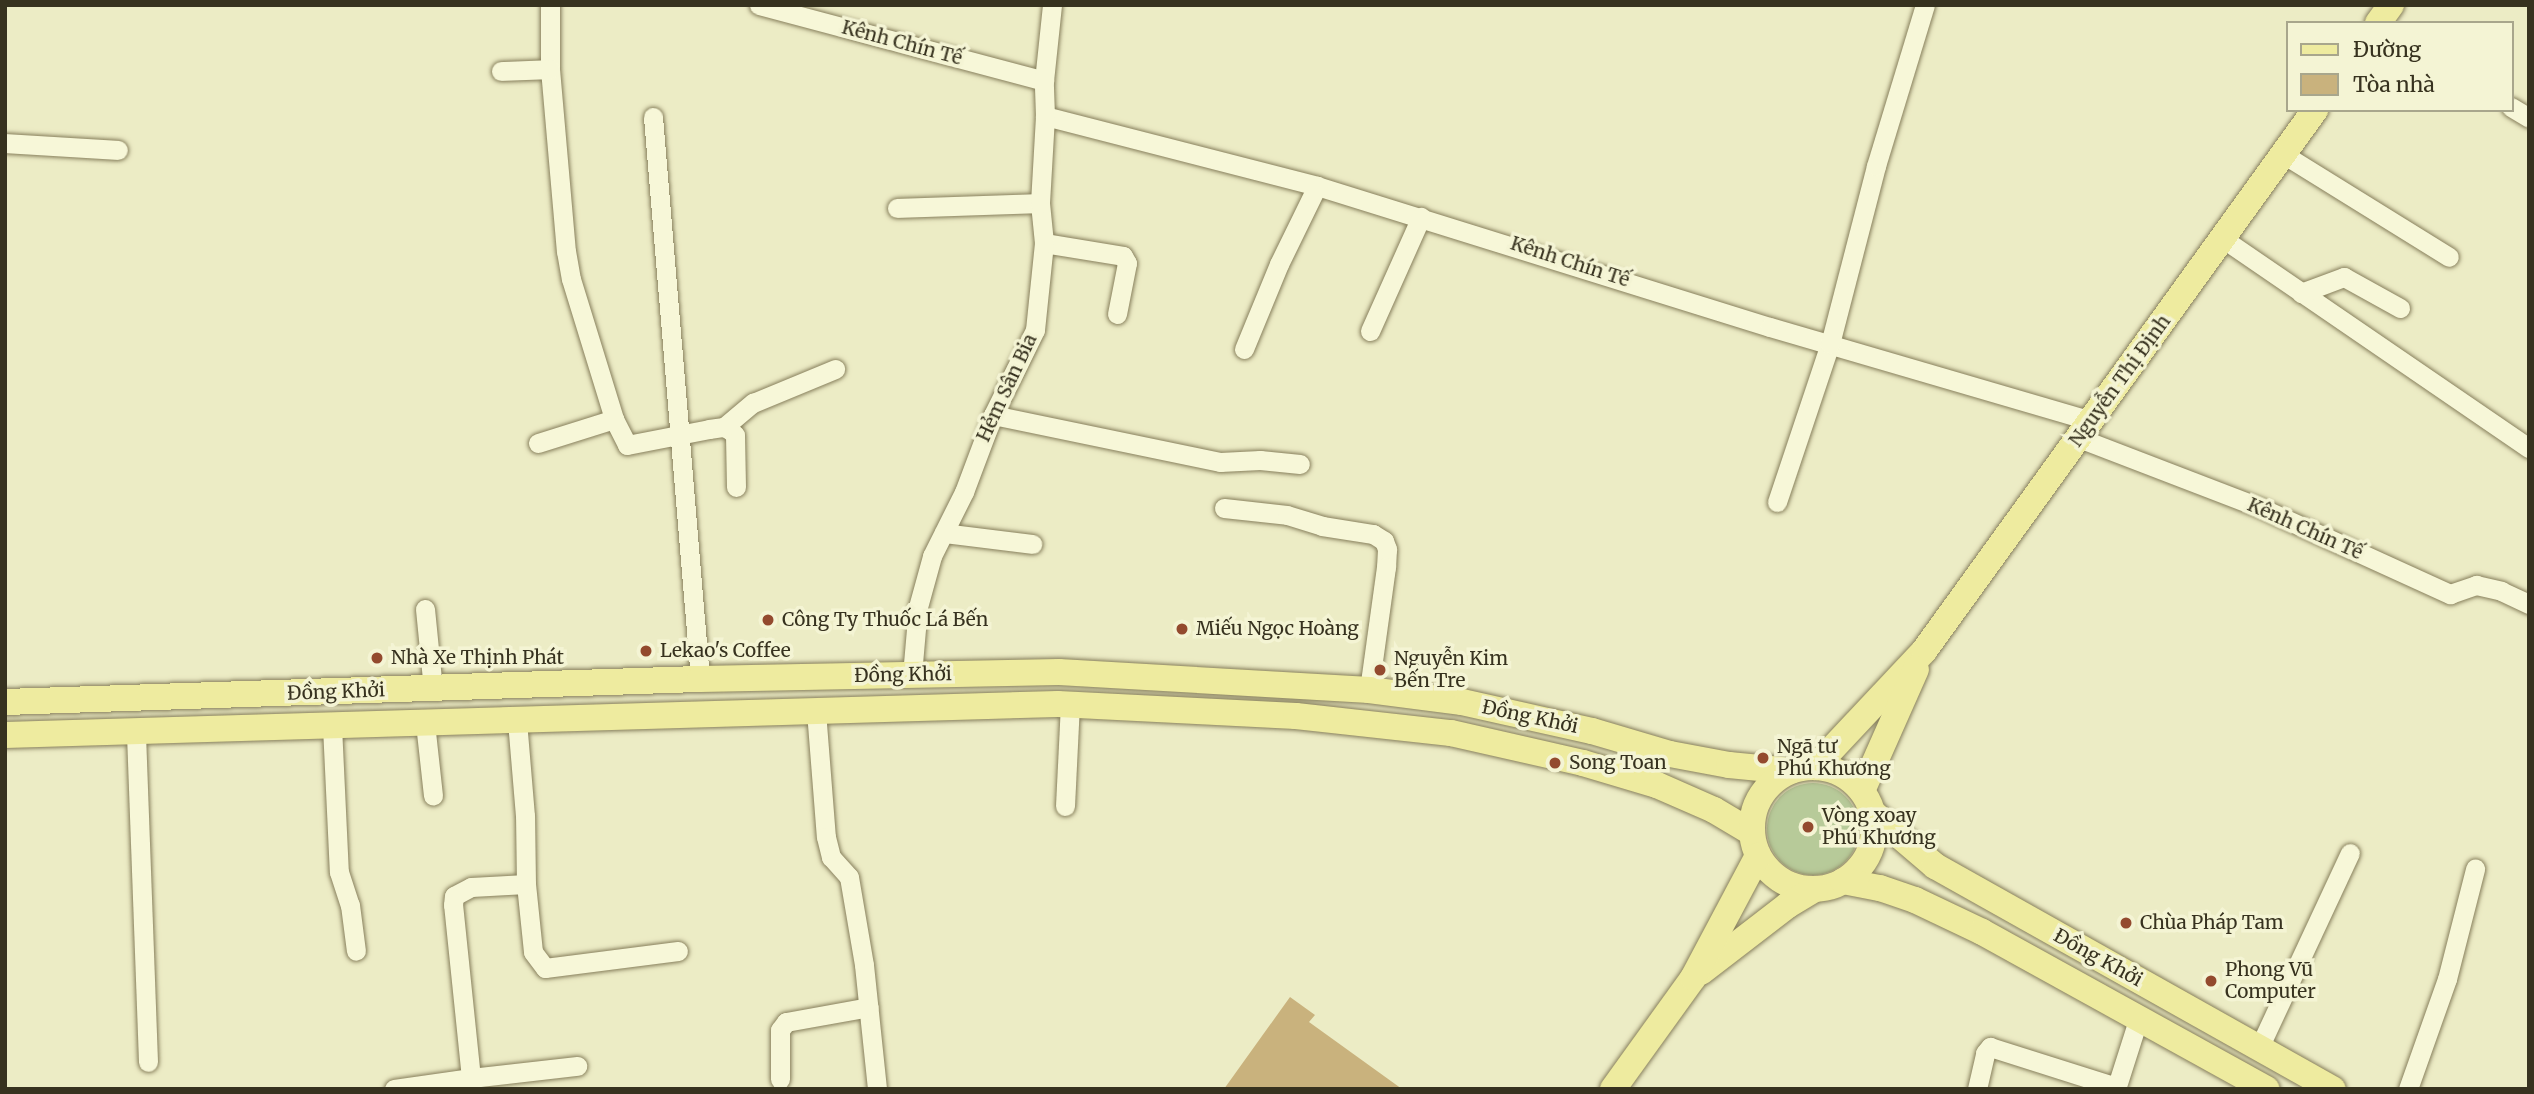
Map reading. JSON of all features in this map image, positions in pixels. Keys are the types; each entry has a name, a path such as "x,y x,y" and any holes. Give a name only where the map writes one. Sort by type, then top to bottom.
{"main road":[{"name":"Nguyễn Thị Định","path":"1803,769 1924,651 2314,112"},
{"name":"Nguyễn Thị Định","path":"1867,802 1924,651"},
{"name":"Đồng Khởi","path":"5,702 700,679 1059,672 1369,690 1462,702 1592,731 1670,754 1730,765 1803,769"},
{"path":"1059,672 1064,704"},
{"path":"425,723 429,689"},
{"name":"Đồng Khởi","path":"5,735 136,734 1064,704 1296,716 1451,733 1583,763 1657,785 1714,810 1755,844"},
{"path":"1583,763 1592,731"},
{"path":"1693,978 1788,905 1815,889 1843,881 1856,872 1872,845 1867,802 1833,770 1803,769 1766,789 1752,817 1755,844 1782,881 1798,888 1815,889"},
{"name":"Đồng Khởi","path":"1867,802 1935,866 2333,1089"},
{"path":"1613,1089 1693,978 1755,844"},
{"name":"Đồng Khởi","path":"1843,881 1880,887 1915,900 1982,933 2249,1085"}],"street":[{"path":"550,5 550,69 566,251 571,279 614,419 627,445 724,427 752,402 835,369"},
{"name":"Kênh Chín Tế","path":"759,5 1044,81"},
{"name":"Hẻm Sân Bia","path":"912,675 923,583 964,492 993,415 1035,330 1044,243 1040,203 1045,116 1044,81 1052,5"},
{"path":"1777,502 1830,344 1876,166 1925,5"},
{"path":"501,71 550,69"},
{"path":"2513,108 2529,118"},
{"name":"Kênh Chín Tế","path":"1045,116 1317,186 1830,344 2085,429 2450,594 2476,585 2501,591 2529,604"},
{"path":"653,117 700,679"},
{"path":"5,143 118,150"},
{"path":"2283,154 2449,257"},
{"path":"1244,349 1279,264 1317,186"},
{"path":"897,208 1040,203"},
{"path":"1370,331 1422,217"},
{"path":"2222,238 2529,448"},
{"path":"1044,243 1124,256 1127,263 1117,314"},
{"path":"2301,293 2344,277 2400,308"},
{"path":"993,415 1220,462 1260,460 1300,464"},
{"path":"538,443 614,419"},
{"path":"724,427 735,436 736,487"},
{"path":"1224,508 1287,515 1322,526 1373,534 1384,541 1387,549 1386,567 1369,690"},
{"path":"944,533 1032,544"},
{"path":"425,609 429,689"},
{"path":"1064,704 1065,806"},
{"path":"816,711 826,837 831,857 849,877 869,1007 877,1089"},
{"path":"517,720 525,816 526,884 533,952 545,968 678,951"},
{"path":"425,723 433,796"},
{"path":"332,726 338,862 350,905 356,951"},
{"path":"136,734 148,1062"},
{"path":"2259,1048 2350,853"},
{"path":"2408,1089 2447,979 2475,869"},
{"path":"471,1079 454,896 471,887 526,884"},
{"path":"780,1079 779,1030 786,1022 869,1007"},
{"path":"1976,1089 1985,1053 1990,1047 2116,1088 2138,1020"},
{"path":"394,1089 577,1066"}],"green space":[{"path":"1813,783 1830,787 1845,797 1855,812 1859,829 1855,846 1845,861 1830,871 1813,875 1796,871 1781,861 1771,846 1767,829 1771,812 1781,797 1796,787"}],"building":[{"path":"1290,997 1315,1015 1309,1022 1402,1089 1224,1089"}],"place":[{"name":"Công Ty Thuốc Lá Bến","path":"768,620"},
{"name":"Miếu Ngọc Hoàng","path":"1182,629"},
{"name":"Lekao's Coffee","path":"646,651"},
{"name":"Nhà Xe Thịnh Phát","path":"377,658"},
{"name":"Nguyễn Kim Bến Tre","path":"1380,670"},
{"name":"Ngã tư Phú Khương","path":"1763,758"},
{"name":"Song Toan","path":"1555,763"},
{"name":"Vòng xoay Phú Khương","path":"1808,827"},
{"name":"Chùa Pháp Tam","path":"2126,923"},
{"name":"Phong Vũ Computer","path":"2211,981"}]}
